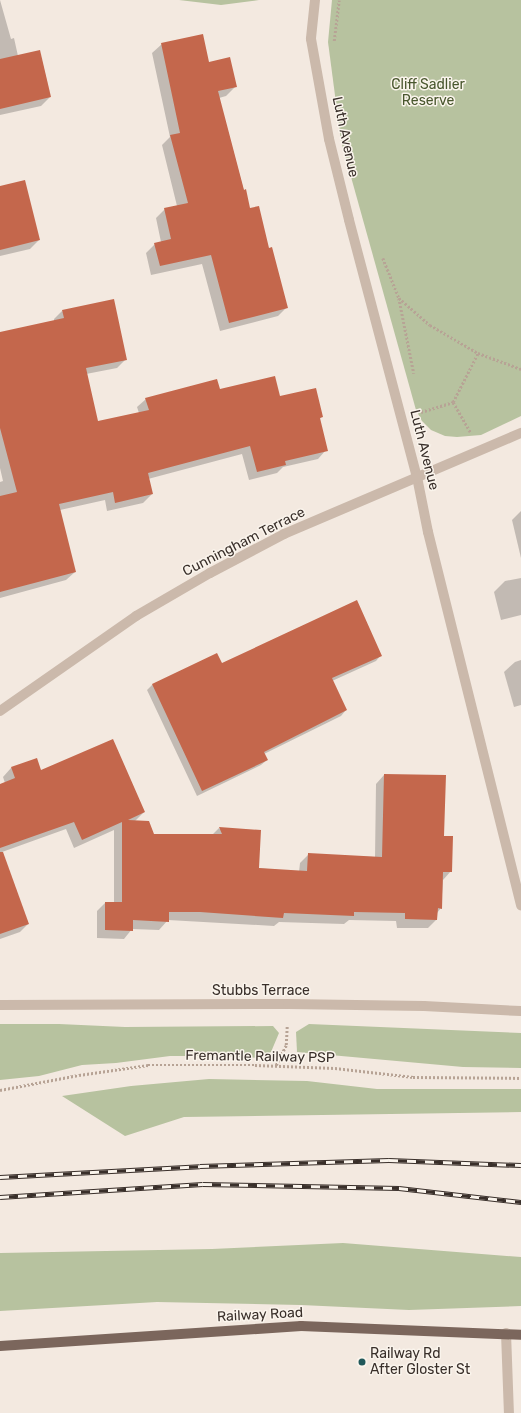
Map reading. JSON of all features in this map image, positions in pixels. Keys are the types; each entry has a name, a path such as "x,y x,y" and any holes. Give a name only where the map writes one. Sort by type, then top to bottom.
{"main road":[{"name":"Railway Road","path":"0,1346 301,1326 506,1333 521,1335"}],"street":[{"name":"Luth Avenue","path":"315,0 311,39 329,139 417,477 428,532 521,906"},
{"name":"Cunningham Terrace","path":"0,711 136,616 210,573 284,534 521,433"},
{"name":"Stubbs Terrace","path":"0,1005 288,1004 424,1006 521,1011"},
{"path":"506,1333 509,1413"}],"path":[{"path":"335,49 334,42 339,0"},
{"path":"382,256 399,298 415,382"},
{"path":"399,298 430,325 478,353 521,369"},
{"path":"420,405 421,413 452,402 478,353"},
{"path":"452,402 473,437"},
{"path":"276,1065 286,1045 288,1004"},
{"name":"Fremantle Railway PSP","path":"0,1090 63,1078 148,1065 276,1065 335,1068 413,1077 521,1078"}],"green space":[{"path":"179,0 259,0 221,5"},
{"name":"Cliff Sadlier Reserve","path":"332,0 521,0 521,416 481,435 457,437 445,436 431,430 422,421 416,410 341,141 328,42"},
{"path":"0,1024 59,1024 125,1027 273,1026 279,1033 271,1052 260,1058 170,1056 116,1063 82,1065 39,1076 0,1080"},
{"path":"309,1024 521,1033 521,1068 463,1067 297,1052 296,1032"},
{"path":"209,1079 307,1081 377,1089 521,1089 521,1112 184,1117 125,1136 62,1096 131,1086"},
{"path":"343,1243 521,1257 521,1306 409,1310 301,1305 157,1302 0,1311 0,1253 212,1249"}],"building":[{"path":"203,34 209,62 230,57 237,87 218,91 244,190 246,189 250,208 259,206 269,248 272,247 288,308 229,323 211,255 160,266 154,243 171,239 164,208 188,203 170,135 180,133 161,43"},
{"path":"40,50 51,97 0,109 0,59"},
{"path":"25,180 40,240 0,250 0,186"},
{"path":"114,299 127,360 86,368 98,421 149,410 145,398 217,379 220,389 275,376 280,396 316,388 323,417 320,418 328,451 285,461 286,465 257,472 250,446 148,473 153,494 115,503 113,492 59,504 76,572 0,592 0,496 17,492 0,428 0,332 64,318 62,310"},
{"path":"357,600 382,656 332,678 347,710 264,752 268,760 202,791 152,684 217,653 222,663"},
{"path":"113,739 145,812 128,820 149,821 154,834 222,834 219,827 261,830 259,868 307,871 308,853 382,857 384,774 446,775 444,836 453,836 452,872 443,872 442,909 438,908 437,920 405,919 405,913 354,912 354,916 284,913 283,918 200,912 169,912 169,922 133,920 133,931 105,930 105,902 122,902 122,822 82,840 74,822 0,848 0,784 15,778 11,767 37,758 41,770"},
{"path":"0,852 3,852 29,924 0,934"}],"railway":[{"path":"0,1177 200,1166 389,1160 521,1165"},
{"path":"0,1197 203,1184 399,1188 521,1202"}],"place":[{"name":"Railway Rd After Gloster St","path":"362,1362"}]}
